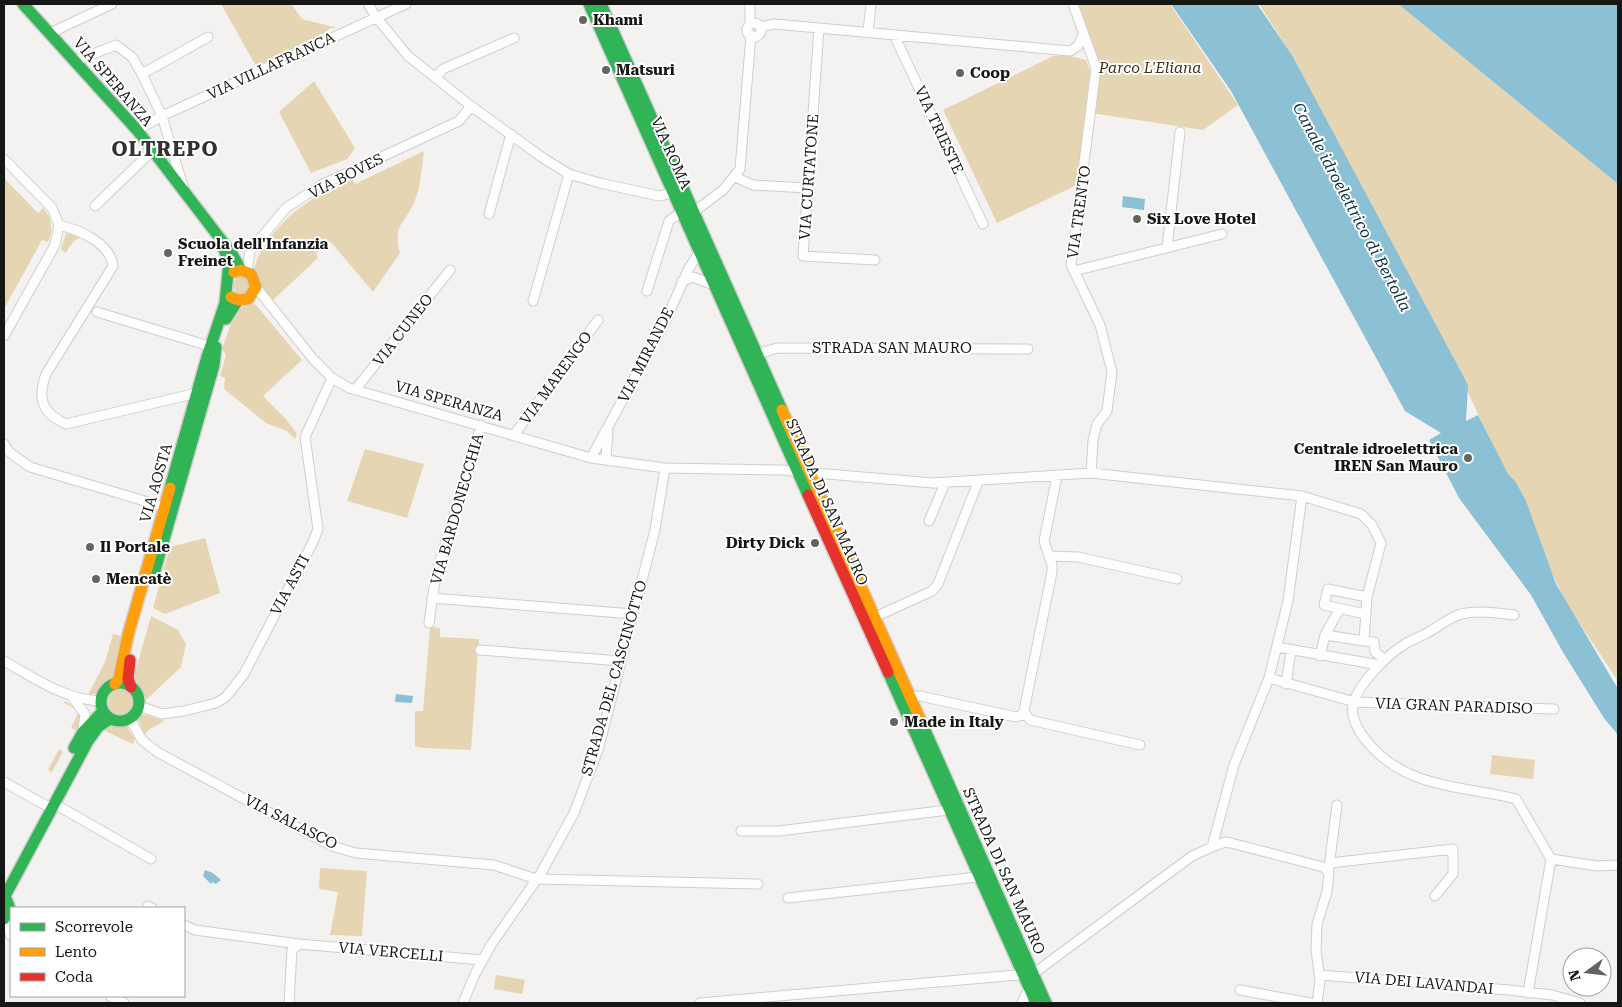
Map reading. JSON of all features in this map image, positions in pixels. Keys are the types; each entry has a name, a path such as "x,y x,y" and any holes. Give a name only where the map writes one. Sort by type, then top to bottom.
{"main road":[{"name":"VIA SPERANZA","path":"23,4 137,130 244,271"},
{"name":"VIA ROMA","path":"589,4 673,193 706,240 732,312"},
{"name":"VIA ROMA","path":"601,4 687,214 699,252 714,284 732,312"},
{"name":"VIA SPERANZA","path":"221,242 228,256 228,276"},
{"path":"244,271 254,278 258,292 248,299 238,300 230,297 226,290 228,276 244,271"},
{"name":"VIA AOSTA","path":"132,687 128,671 132,648 164,507 197,393 213,347 225,303 226,290"},
{"name":"VIA AOSTA","path":"115,684 119,678 126,645 151,571 214,364 213,347 224,322 238,300"},
{"name":"STRADA DI SAN MAURO","path":"732,312 758,354 875,617 948,810 978,877 1028,974 1046,1003"},
{"name":"STRADA DI SAN MAURO","path":"732,312 797,472 905,699 1028,974 1029,988 1036,1003"},
{"path":"4,881 105,710 105,690 121,683 132,687 138,696 139,706 130,719 122,722 105,710"},
{"path":"4,919 10,908 5,895 83,732 105,710"}],"street":[{"name":"VIA SPERANZA","path":"50,33 112,4"},
{"path":"368,4 376,17 408,56 471,106 569,174 659,196 673,193"},
{"name":"VIA VILLAFRANCA","path":"137,130 162,116 406,4"},
{"path":"750,4 750,20 756,25"},
{"path":"868,32 870,4"},
{"name":"VIA TRENTO","path":"1073,4 1096,68 1071,265 1074,272 1222,234"},
{"path":"647,291 669,221 713,200 740,169 751,36 748,29 756,25 766,24 1070,50 1078,46 1084,35"},
{"name":"VIA CURTATONE","path":"819,28 803,256 875,260"},
{"name":"VIA TRIESTE","path":"894,35 983,224"},
{"path":"142,74 208,37"},
{"path":"436,77 443,69 514,38"},
{"path":"75,61 116,46 132,57 162,116 185,194"},
{"name":"VIA BOVES","path":"244,271 250,251 286,208 321,185 459,121 471,106"},
{"path":"1167,248 1180,132"},
{"path":"489,214 511,134"},
{"path":"95,206 152,151"},
{"path":"4,159 55,212 59,225 55,245 4,336"},
{"path":"533,301 569,174"},
{"path":"734,177 753,185 808,188"},
{"path":"59,225 84,233 91,238 112,257 113,266 46,374 41,386 42,402 49,415 66,424 197,393"},
{"name":"VIA MIRANDE","path":"591,458 666,320 682,281 706,240"},
{"name":"VIA CUNEO","path":"356,390 450,270"},
{"path":"1074,272 1100,325 1112,372 1107,411 1097,424 1093,440 1091,473"},
{"path":"682,281 693,277 714,284"},
{"name":"VIA SPERANZA","path":"258,292 313,359 332,378 356,390 591,458 665,468 781,470 812,474 945,483 1091,473 1302,496 1361,514 1372,525 1381,543 1367,597 1364,641"},
{"path":"97,312 213,347"},
{"name":"VIA MARENGO","path":"514,435 598,320"},
{"name":"STRADA SAN MAURO","path":"758,354 777,348 1028,349"},
{"name":"VIA ASTI","path":"139,706 162,714 216,703 226,697 244,674 318,529 304,438 332,378"},
{"name":"VIA BARDONECCHIA","path":"429,623 436,574 481,425"},
{"name":"VIA MIRANDE","path":"609,428 606,456 610,461"},
{"path":"4,444 9,452 30,467 164,507"},
{"name":"STRADA DEL CASCINOTTO","path":"463,1003 482,960 536,879 574,813 598,750 655,530 665,468"},
{"path":"1057,476 1044,541 1050,556 1052,572 1024,702 1025,714 1030,720 1046,725 1140,745"},
{"path":"875,617 932,590 938,584 978,482"},
{"path":"929,521 945,483"},
{"path":"1212,847 1234,765 1269,678 1277,647 1288,601 1302,496"},
{"path":"1050,556 1078,557 1177,579"},
{"path":"1365,614 1339,610 1324,605 1328,589 1367,597"},
{"path":"432,598 633,614"},
{"path":"1320,656 1326,635 1339,610"},
{"name":"VIA GRAN PARADISO","path":"1514,615 1462,614 1404,644 1381,662 1367,679 1355,702 1352,714 1360,732 1381,756 1413,775 1441,786 1496,794 1516,799 1551,859"},
{"path":"1326,635 1374,642 1375,652 1381,662"},
{"path":"1277,647 1320,656 1381,662"},
{"path":"480,650 621,661"},
{"path":"1286,684 1291,650"},
{"path":"4,661 71,696 85,700 105,710"},
{"name":"VIA GRAN PARADISO","path":"1269,678 1355,702 1554,709"},
{"path":"71,696 85,714 83,732"},
{"path":"905,699 920,696 1016,717 1025,714"},
{"name":"VIA SALASCO","path":"130,719 142,740 157,752 332,846 356,852 494,865 536,879"},
{"path":"4,782 49,806 60,807 151,859"},
{"path":"1317,1003 1320,975 1316,950 1318,924 1327,892 1337,805"},
{"name":"STRADA DI SAN MAURO","path":"741,831 779,831 948,810"},
{"path":"700,1003 1028,974 1192,856 1225,842 1323,867 1453,849 1452,874 1435,896"},
{"path":"1528,992 1551,859 1596,866 1618,865"},
{"name":"STRADA DI SAN MAURO","path":"788,898 978,877"},
{"path":"536,879 758,884"},
{"path":"4,919 10,934"},
{"name":"VIA VERCELLI","path":"185,925 195,930 299,944 482,960"},
{"path":"289,1003 292,950 299,944"},
{"name":"VIA DEI LAVANDAI","path":"1320,975 1528,992 1552,995 1580,1003"},
{"path":"1022,1003 1029,988"},
{"path":"1240,990 1311,1003"},
{"path":"112,997 124,1003"}],"green space":[{"path":"221,4 291,4 302,19 338,28 331,28 313,41 305,42 280,57 256,66"},
{"name":"Parco L'Eliana","path":"1074,4 1170,4 1238,105 1203,130 1091,113 1096,68"},
{"path":"1259,4 1399,4 1618,184 1618,681 1566,603 1447,347 1292,55"},
{"path":"1066,55 1086,60 1090,71 1077,185 997,223 943,110 1053,56"},
{"path":"314,81 355,148 347,159 311,173 279,112"},
{"path":"424,151 417,194 399,229 398,243 400,253 373,292 330,241 316,253 318,258 273,300 267,294 257,279 255,271 256,262 280,225 302,206 339,184 352,178 355,184"},
{"path":"4,178 38,213 43,208 50,220 51,228 48,242 42,240 4,309"},
{"path":"66,233 84,237 75,240 66,253 61,249"},
{"path":"241,277 249,285 241,293 233,285"},
{"path":"255,304 302,360 263,396 285,418 297,434 295,439 287,431 266,423 224,389 225,378 220,376 226,355 222,349 231,323 241,308"},
{"path":"365,449 424,464 407,518 347,501"},
{"path":"205,538 220,593 165,614 153,608 170,547"},
{"path":"151,616 178,630 186,644 181,667 147,699 134,676"},
{"path":"430,627 440,628 440,637 479,639 471,750 415,746 415,711 423,711"},
{"path":"113,634 125,637 115,678 99,691 88,695 105,662"},
{"path":"121,689 130,693 134,702 130,711 121,715 112,711 108,702 112,693"},
{"path":"65,701 82,713 83,721 77,731 71,728 79,711 64,703"},
{"path":"143,715 165,721 150,729 144,735 138,718"},
{"path":"109,724 127,727 135,739 133,744 103,730 96,741 93,740 99,732"},
{"path":"59,749 63,752 52,772 48,770"},
{"path":"1492,755 1535,760 1533,779 1490,774"},
{"path":"320,868 367,871 362,936 330,935 338,892 319,889"},
{"path":"496,975 525,980 522,994 494,989"}],"water":[{"name":"Canale idroelettrico di Bertolla","path":"1171,4 1257,4 1292,55 1468,385 1466,421 1478,415 1508,474 1515,481 1526,501 1556,584 1618,689 1618,735 1604,718 1564,654 1531,595 1459,498 1429,440 1441,433 1405,411 1231,91"},
{"path":"1399,4 1618,4 1618,184 1402,7"},
{"path":"1123,196 1145,199 1144,210 1122,207"},
{"path":"396,694 413,696 412,703 395,702"},
{"path":"205,870 213,873 221,880 216,884 212,882 211,884 203,876"}],"traffic: fast":[{"path":"23,4 137,130 232,254 241,270"},
{"path":"589,4 808,495"},
{"path":"601,4 782,410"},
{"path":"170,488 207,357 225,303 229,262 221,242"},
{"path":"226,319 238,300"},
{"path":"154,574 214,365 216,347"},
{"path":"888,672 1036,1003"},
{"path":"120,683 134,688 139,702 134,716 120,721 106,716 101,702 106,688 120,683"},
{"path":"74,748 83,732 103,711"},
{"path":"5,896 88,741 98,727 110,719"},
{"path":"920,719 1046,1003"},
{"path":"4,894 9,906 4,919"}],"traffic: slow":[{"path":"231,297 238,300 248,299 256,287 251,274 241,270 234,272"},
{"path":"782,410 920,719"},
{"path":"115,684 119,678 128,635 170,488"}],"traffic: jam":[{"path":"808,495 888,672"},
{"path":"130,660 128,679 131,687"}],"place":[{"name":"Khami","path":"583,20"},
{"name":"Matsuri","path":"606,70"},
{"name":"Coop","path":"960,73"},
{"name":"Six Love Hotel","path":"1137,219"},
{"name":"Scuola dell'Infanzia Freinet","path":"168,253"},
{"name":"Centrale idroelettrica IREN San Mauro","path":"1468,458"},
{"name":"Dirty Dick","path":"815,543"},
{"name":"Il Portale","path":"90,547"},
{"name":"Mencatè","path":"96,579"},
{"name":"Made in Italy","path":"894,722"}],"district":[{"name":"OLTREPO","path":"165,149"}]}
